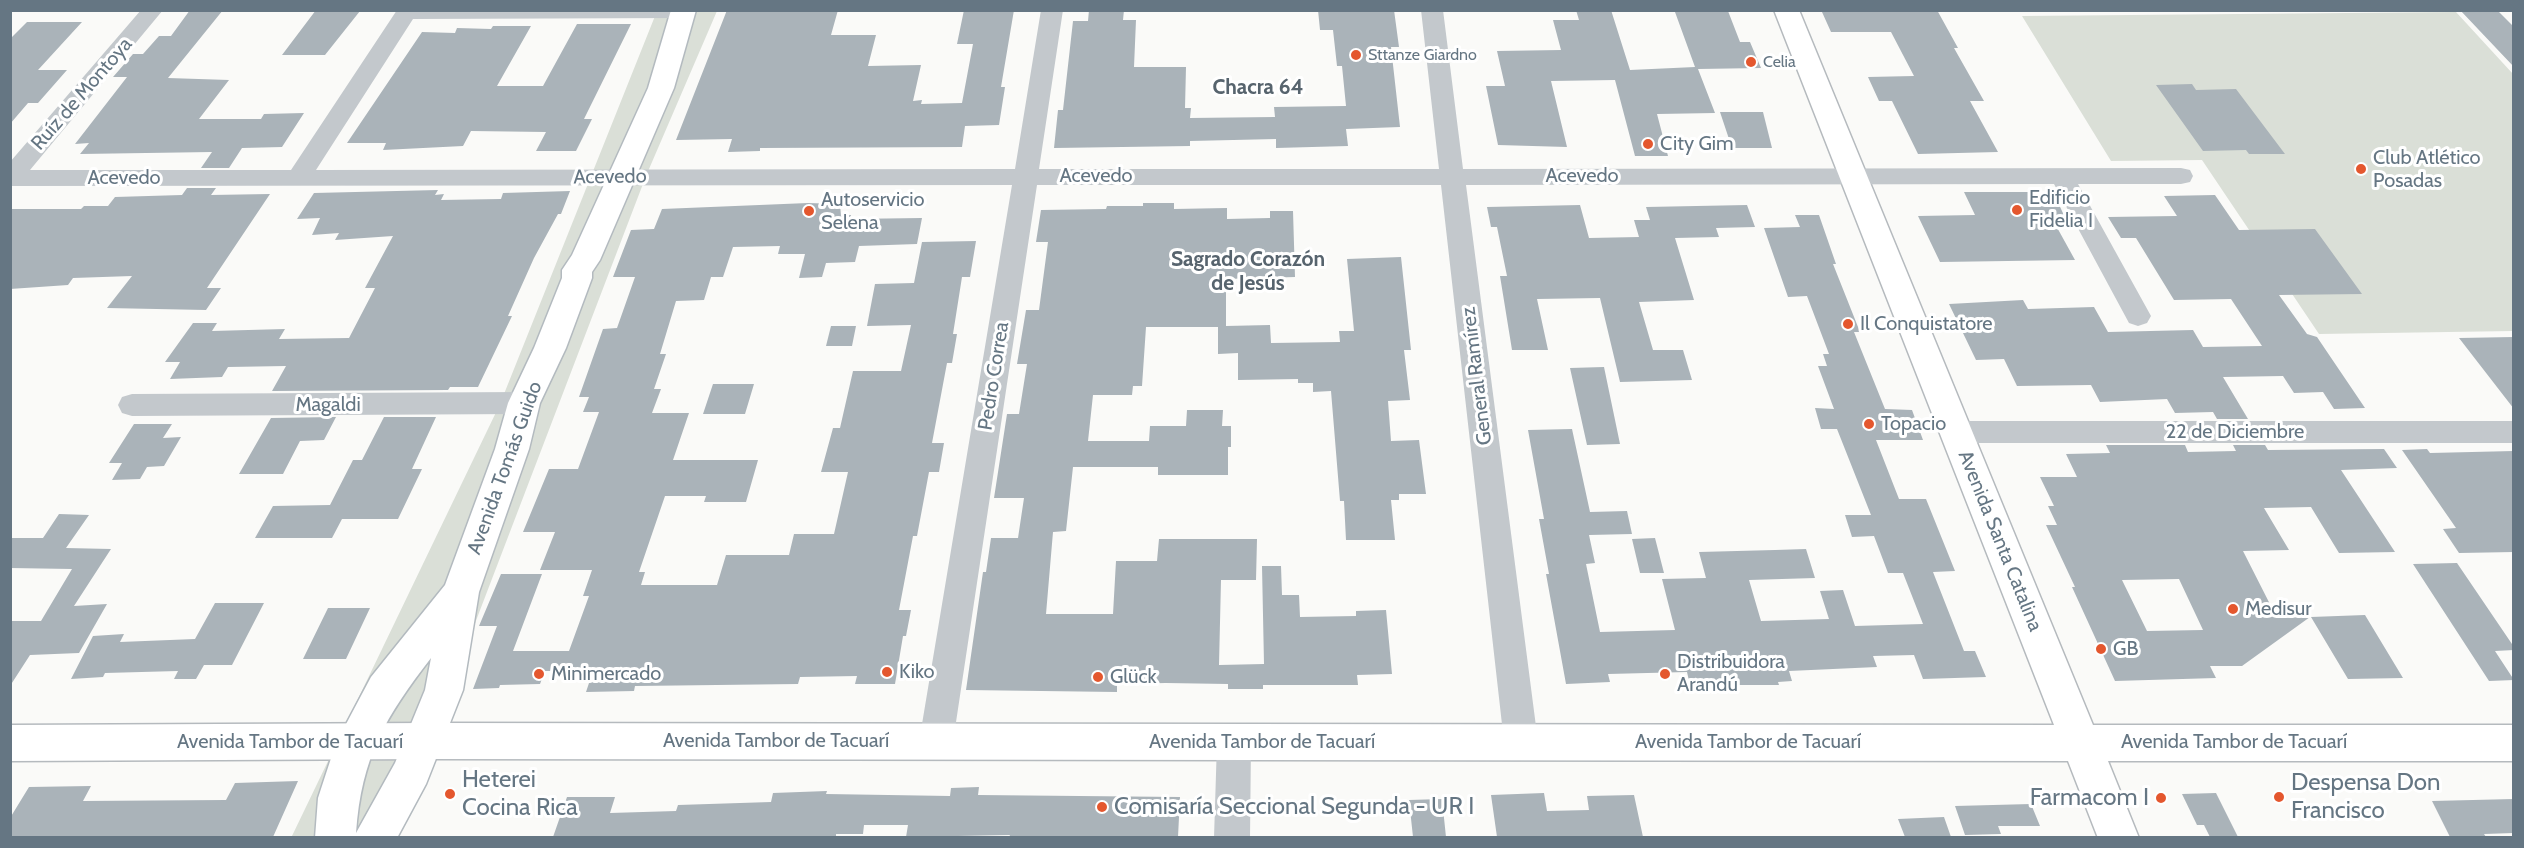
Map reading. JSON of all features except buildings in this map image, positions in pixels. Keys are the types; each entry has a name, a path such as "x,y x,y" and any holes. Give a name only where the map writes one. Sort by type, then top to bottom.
{"main road":[{"name":"Avenida Santa Catalina","path":"1786,10 2119,837"},
{"name":"Avenida Tomás Guido","path":"374,837 398,800 425,742 444,690 461,592 512,449 524,403 550,348 581,269 661,88 683,11"},
{"name":"Avenida Tomás Guido","path":"335,837 338,798 356,743 384,689 461,592"},
{"name":"Avenida Tambor de Tacuarí","path":"10,743 2514,743"}],"street":[{"name":"Ruíz de Montoya","path":"10,178 153,10"},
{"name":"Pedro Correa","path":"936,742 1052,10"},
{"name":"General Ramírez","path":"1432,10 1521,742"},
{"path":"298,178 407,11 683,11"},
{"name":"Acevedo","path":"10,178 2181,176"},
{"path":"2062,177 2138,316"},
{"name":"Magaldi","path":"132,405 524,403"},
{"name":"22 de Diciembre","path":"1956,432 2514,432"},
{"path":"1232,837 1234,742"}],"shaded area":[{"path":"657,11 717,11 646,176 430,741 386,837 291,838 500,404"},
{"name":"Club Atlético Posadas","path":"2456,12 2513,74 2513,331 2319,334 2202,160 2111,161 2022,16"}],"place":[{"name":"Sttanze Giardno","path":"1356,55"},
{"name":"Celia","path":"1751,62"},
{"name":"City Gim","path":"1648,144"},
{"name":"Club Atlético Posadas","path":"2361,169"},
{"name":"Edificio Fidelia I","path":"2017,210"},
{"name":"Autoservicio Selena","path":"809,211"},
{"name":"Il Conquistatore","path":"1848,324"},
{"name":"Topacio","path":"1869,424"},
{"name":"Medisur","path":"2233,609"},
{"name":"GB","path":"2101,649"},
{"name":"Kiko","path":"887,672"},
{"name":"Minimercado","path":"539,674"},
{"name":"Distribuidora Arandú","path":"1665,674"},
{"name":"Glück","path":"1098,677"},
{"name":"Heterei Cocina Rica","path":"450,794"},
{"name":"Despensa Don Francisco","path":"2279,797"},
{"name":"Farmacom I","path":"2161,798"},
{"name":"Comisaría Seccional Segunda - UR I","path":"1102,807"}],"district":[{"name":"Chacra 64","path":"1258,88"},
{"name":"Sagrado Corazón de Jesús","path":"1248,272"}]}
